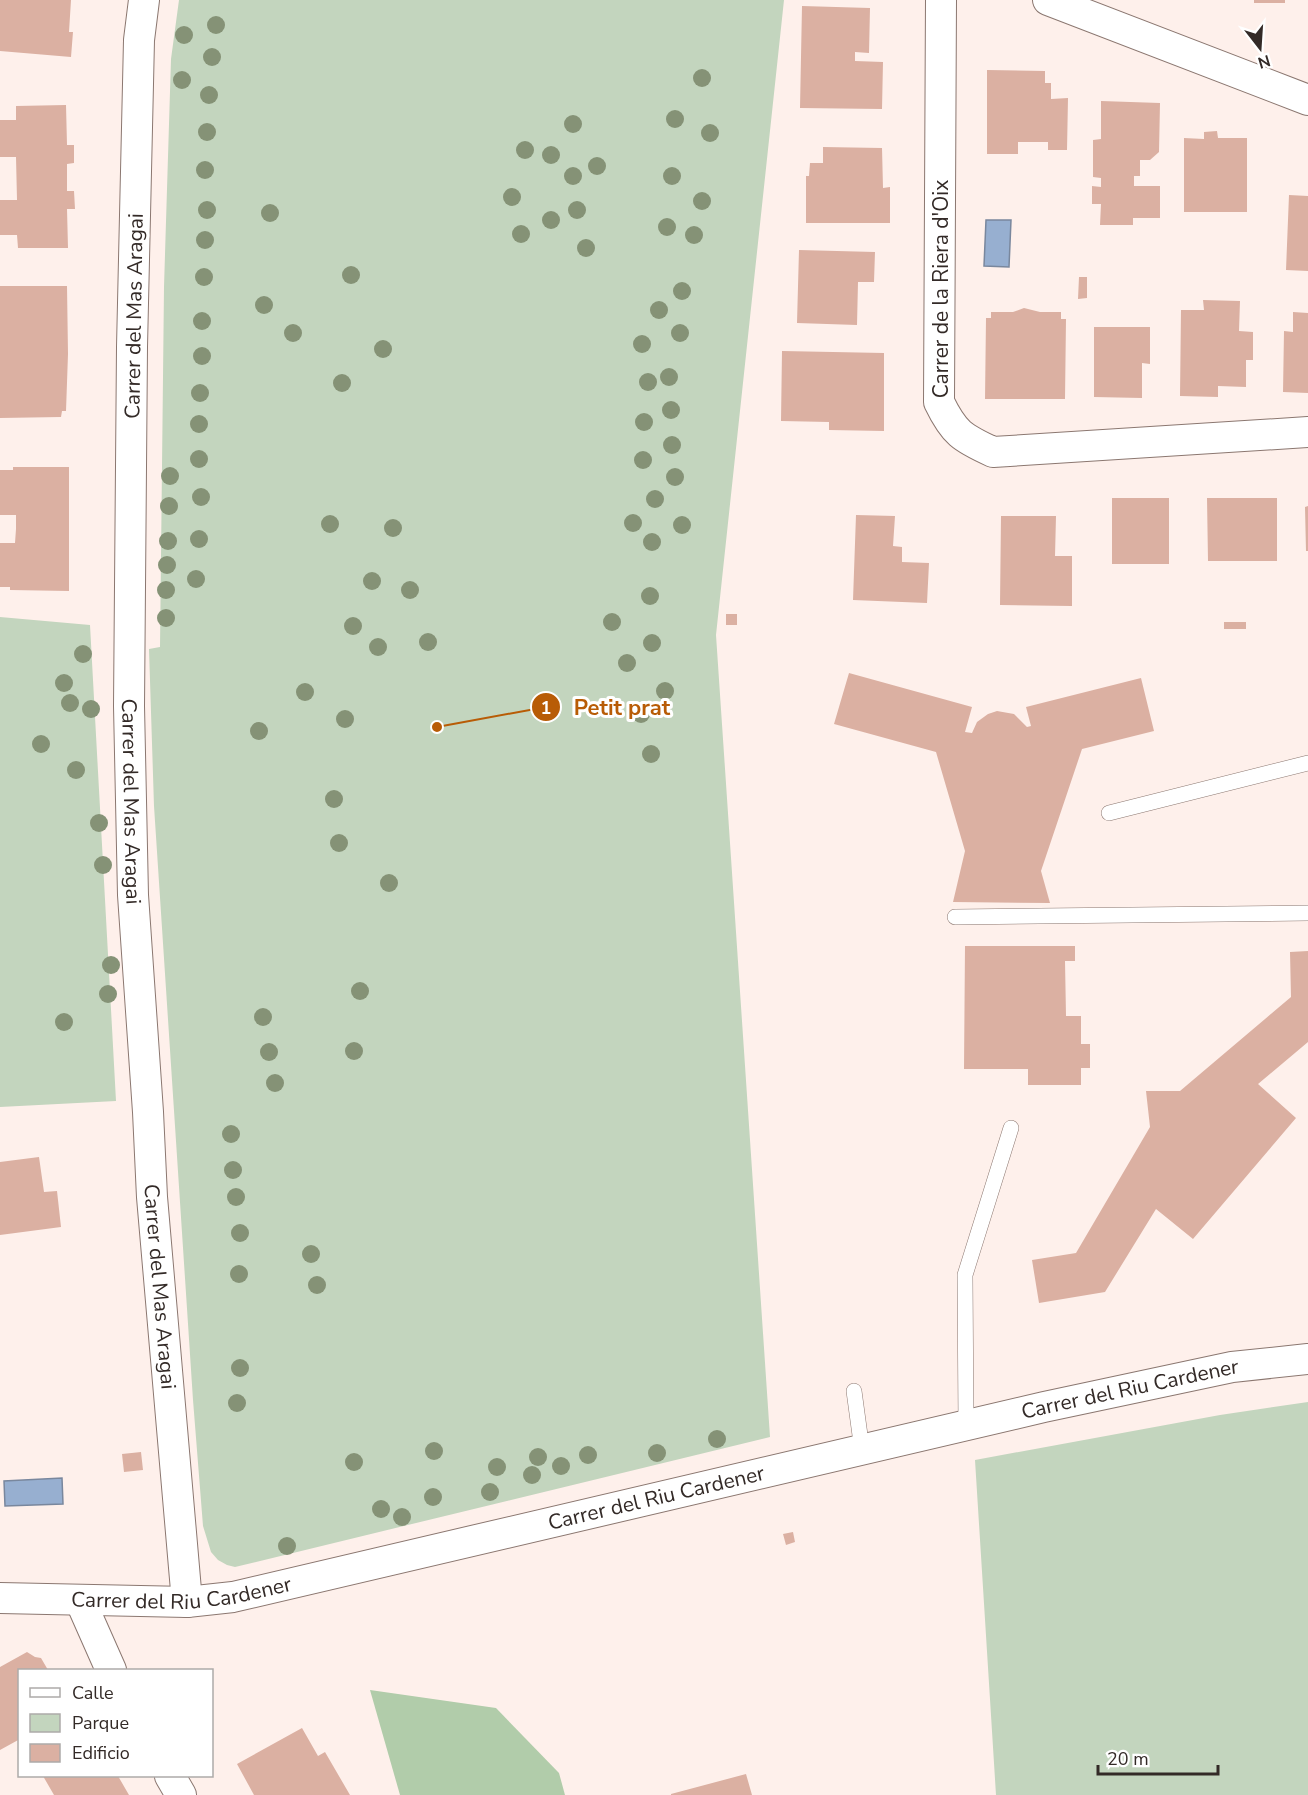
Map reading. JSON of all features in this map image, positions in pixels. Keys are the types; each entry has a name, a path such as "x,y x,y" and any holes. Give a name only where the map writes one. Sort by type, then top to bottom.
{"street":[{"name":"Carrer del Mas Aragai","path":"144,0 139,40 132,359 129,706 133,895 152,1197 187,1602"},
{"name":"Carrer de la Riera d'Oix","path":"941,0 939,402 950,424 965,439 993,452 1308,432"},
{"path":"1048,0 1308,100"},
{"name":"Carrer del Riu Cardener","path":"0,1598 187,1602 233,1597 966,1426 1232,1367 1308,1359"},
{"path":"80,1600 110,1669"},
{"path":"171,1777 181,1795"}],"lane":[{"path":"1108,813 1308,763"},
{"path":"955,917 1308,913"},
{"path":"966,1426 965,1275 1011,1128"},
{"path":"854,1391 862,1450"}],"green space":[{"path":"179,0 784,0 716,635 770,1437 235,1567 218,1560 211,1552 203,1526 154,806 149,649 160,647 164,287 171,59"},
{"path":"0,617 90,625 116,1101 0,1107"},
{"path":"1308,1402 1308,1795 996,1795 975,1460 1220,1415"},
{"path":"370,1690 496,1708 559,1773 565,1795 400,1795"}],"water":[{"path":"986,220 1011,220 1009,267 984,266"},
{"path":"62,1478 63,1504 5,1506 4,1481"}],"building":[{"path":"0,0 71,0 69,32 73,32 71,57 0,51"},
{"path":"1254,0 1285,0 1285,3 1254,3"},
{"path":"802,6 870,8 869,53 855,52 855,61 883,62 882,109 800,108"},
{"path":"987,70 1045,71 1045,83 1051,83 1051,99 1068,98 1067,150 1048,150 1048,142 1018,142 1018,154 987,154"},
{"path":"1101,101 1160,103 1159,152 1150,160 1140,160 1140,176 1134,176 1134,186 1160,186 1160,218 1133,218 1133,225 1100,225 1101,204 1092,204 1092,186 1101,187 1101,178 1093,177 1093,140 1101,139"},
{"path":"66,105 67,145 74,145 74,163 67,164 67,191 74,191 75,209 67,209 68,248 18,248 17,235 0,235 0,200 17,200 16,157 0,157 0,120 16,120 16,106"},
{"path":"1217,131 1218,138 1247,138 1247,212 1184,212 1184,138 1204,139 1204,132"},
{"path":"823,147 882,148 883,188 890,187 890,223 806,223 806,176 809,176 810,163 823,163"},
{"path":"1289,195 1308,196 1308,271 1286,270"},
{"path":"799,250 875,252 874,282 858,282 857,325 797,323"},
{"path":"1079,277 1087,277 1087,298 1078,299"},
{"path":"0,286 67,286 66,411 62,411 61,417 0,418"},
{"path":"1203,300 1240,301 1239,331 1253,332 1253,360 1246,360 1246,387 1218,386 1218,397 1180,396 1181,310 1204,310"},
{"path":"1024,308 1040,312 1061,312 1061,319 1066,319 1065,399 985,399 986,318 991,318 991,312 1013,312"},
{"path":"1293,312 1308,313 1308,393 1283,392 1284,331 1293,332"},
{"path":"1094,327 1150,327 1150,364 1142,363 1142,398 1094,397"},
{"path":"782,351 884,353 884,431 829,430 829,422 781,421"},
{"path":"13,467 69,467 69,591 10,590 10,587 0,587 0,543 15,543 16,515 0,515 0,470 13,470"},
{"path":"1112,498 1169,498 1169,564 1112,564"},
{"path":"1207,498 1277,498 1277,561 1208,561"},
{"path":"1308,506 1308,551 1306,551 1305,507"},
{"path":"856,515 895,516 893,546 902,547 902,562 929,563 927,603 853,600"},
{"path":"1001,516 1056,516 1055,556 1072,556 1072,606 1000,605"},
{"path":"726,614 737,614 737,625 726,625"},
{"path":"1224,622 1246,622 1246,629 1224,629"},
{"path":"849,673 972,707 965,732 972,733 977,722 997,711 1014,714 1027,727 1031,726 1026,707 1141,678 1154,731 1082,749 1041,871 1050,903 953,902 965,851 936,752 834,724"},
{"path":"965,946 1075,946 1075,961 1065,961 1066,1016 1081,1016 1081,1044 1090,1044 1090,1068 1081,1068 1081,1085 1028,1085 1028,1069 964,1069"},
{"path":"1308,951 1308,1042 1258,1084 1296,1118 1193,1239 1156,1209 1105,1292 1039,1303 1032,1260 1076,1253 1150,1127 1146,1091 1180,1091 1291,997 1290,952"},
{"path":"39,1157 44,1192 57,1191 61,1227 0,1235 0,1162"},
{"path":"141,1452 143,1470 124,1472 122,1454"},
{"path":"793,1532 795,1542 786,1545 783,1534"},
{"path":"27,1652 41,1658 47,1669 18,1669 18,1740 0,1750 0,1667"},
{"path":"302,1728 318,1756 325,1752 350,1795 254,1795 237,1764"},
{"path":"746,1774 752,1795 671,1795 671,1794"},
{"path":"44,1777 119,1777 129,1795 54,1795"}],"place":[{"name":"Petit prat","path":"437,727"}]}
